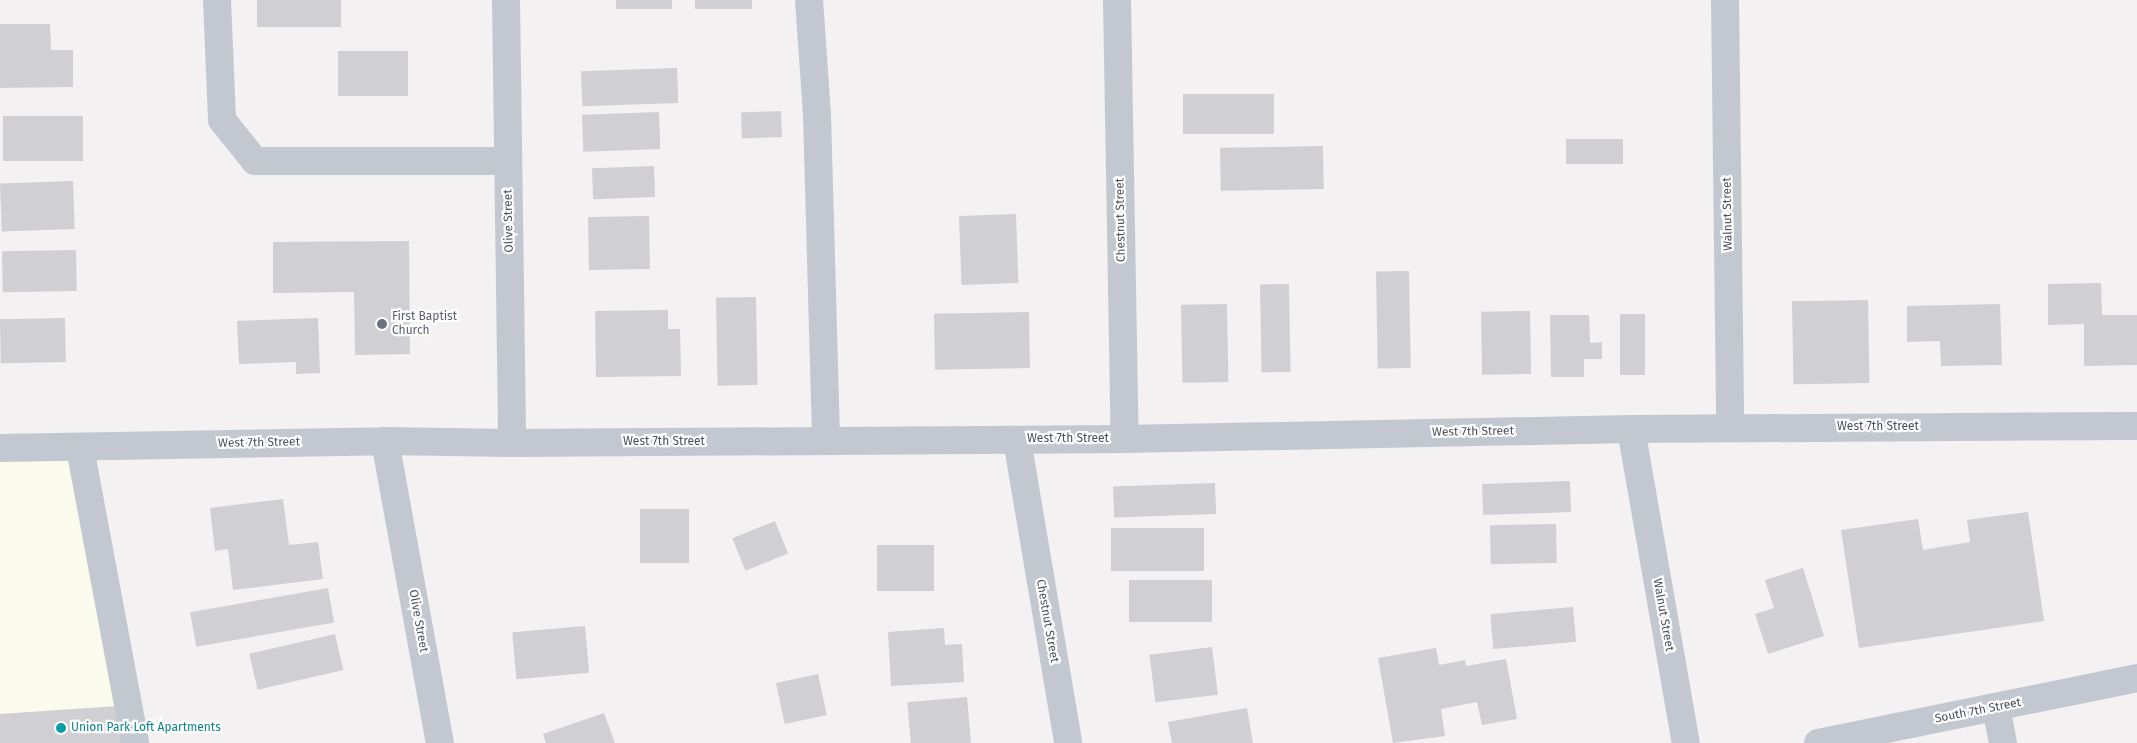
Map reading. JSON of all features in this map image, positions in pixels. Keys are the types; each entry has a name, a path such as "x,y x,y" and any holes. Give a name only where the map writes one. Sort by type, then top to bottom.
{"street":[{"path":"217,0 222,120 255,161 508,161"},
{"name":"Olive Street","path":"506,0 512,443"},
{"path":"809,0 817,125 826,441"},
{"name":"Chestnut Street","path":"1117,0 1125,439"},
{"name":"Walnut Street","path":"1725,0 1730,428"},
{"name":"West 7th Street","path":"0,448 80,448 385,440 512,443 1017,440 1631,429 2137,426"},
{"name":"Walnut Street","path":"1631,429 1686,743"},
{"name":"Olive Street","path":"385,440 440,743"},
{"name":"Chestnut Street","path":"1017,440 1068,743"},
{"path":"80,448 135,743"},
{"name":"South 7th Street","path":"1818,743 2137,678"},
{"path":"1996,707 2003,743"}],"shaded area":[{"path":"0,448 80,448 135,743 0,743"}],"building":[{"path":"257,0 341,0 341,27 257,27"},
{"path":"616,0 672,0 672,9 616,9"},
{"path":"695,0 752,0 752,9 695,9"},
{"path":"0,24 50,24 51,50 73,50 73,87 0,88"},
{"path":"338,51 408,51 408,96 338,96"},
{"path":"677,68 678,103 582,106 581,71"},
{"path":"1183,94 1274,94 1274,134 1183,134"},
{"path":"781,111 782,137 742,138 741,112"},
{"path":"659,112 660,149 583,152 582,115"},
{"path":"3,116 83,116 83,161 3,161"},
{"path":"1566,139 1623,139 1623,164 1566,164"},
{"path":"1323,146 1324,189 1221,191 1220,148"},
{"path":"654,166 655,197 593,199 592,168"},
{"path":"73,181 75,229 2,232 0,184"},
{"path":"1016,214 1018,283 961,285 959,216"},
{"path":"649,216 650,269 589,270 588,217"},
{"name":"First Baptist Church","path":"409,241 410,354 355,355 354,292 273,293 273,242"},
{"path":"76,250 77,291 3,292 2,251"},
{"path":"1409,271 1411,368 1378,369 1376,272"},
{"path":"2101,283 2102,315 2137,315 2137,365 2084,366 2084,324 2048,325 2048,284"},
{"path":"1289,284 1291,372 1262,372 1260,285"},
{"path":"756,297 758,385 718,386 716,298"},
{"path":"1868,300 1869,383 1793,384 1792,301"},
{"path":"1227,304 1228,382 1182,383 1181,305"},
{"path":"2000,304 2002,365 1941,366 1940,341 1907,342 1907,306"},
{"path":"668,310 668,329 680,329 681,376 596,377 595,311"},
{"path":"1530,311 1531,374 1482,375 1481,312"},
{"path":"1029,312 1030,368 935,370 934,314"},
{"path":"1620,314 1645,314 1645,375 1620,375"},
{"path":"1550,315 1589,315 1590,343 1602,342 1602,359 1584,359 1584,377 1551,377"},
{"path":"65,318 66,362 1,363 0,319"},
{"path":"318,318 320,373 296,374 296,362 239,364 237,321"},
{"path":"1570,481 1571,512 1483,515 1482,484"},
{"path":"1215,483 1216,514 1114,518 1113,487"},
{"path":"283,499 289,545 318,542 323,579 233,590 228,549 215,551 210,508"},
{"path":"640,509 689,509 689,563 640,563"},
{"path":"2028,512 2044,621 1859,648 1841,530 1918,519 1923,550 1970,542 1967,520"},
{"path":"775,521 788,553 745,571 732,538"},
{"path":"1556,524 1557,563 1491,564 1490,525"},
{"path":"1111,528 1204,528 1204,571 1111,571"},
{"path":"877,545 934,545 934,591 877,591"},
{"path":"1803,568 1824,636 1768,654 1755,614 1774,608 1765,580"},
{"path":"1129,580 1212,580 1212,622 1129,622"},
{"path":"328,588 334,622 196,647 190,612"},
{"path":"1573,607 1576,642 1493,649 1490,614"},
{"path":"585,626 589,673 516,679 512,632"},
{"path":"944,628 945,645 962,644 964,682 891,686 888,632"},
{"path":"335,634 343,670 258,690 249,654"},
{"path":"1212,647 1218,695 1155,702 1149,655"},
{"path":"1436,648 1439,665 1465,660 1466,666 1506,659 1517,719 1482,725 1477,702 1441,709 1445,736 1393,743 1378,658"},
{"path":"818,674 827,715 785,724 776,683"},
{"path":"967,697 971,743 911,743 907,702"},
{"name":"Union Park Loft Apartments","path":"118,706 123,743 0,743 0,714"},
{"path":"1247,708 1253,743 1172,743 1168,722"},
{"path":"604,713 615,743 546,743 543,734"}],"place":[{"name":"First Baptist Church","path":"382,324"},
{"name":"Union Park Loft Apartments","path":"61,728"}]}
